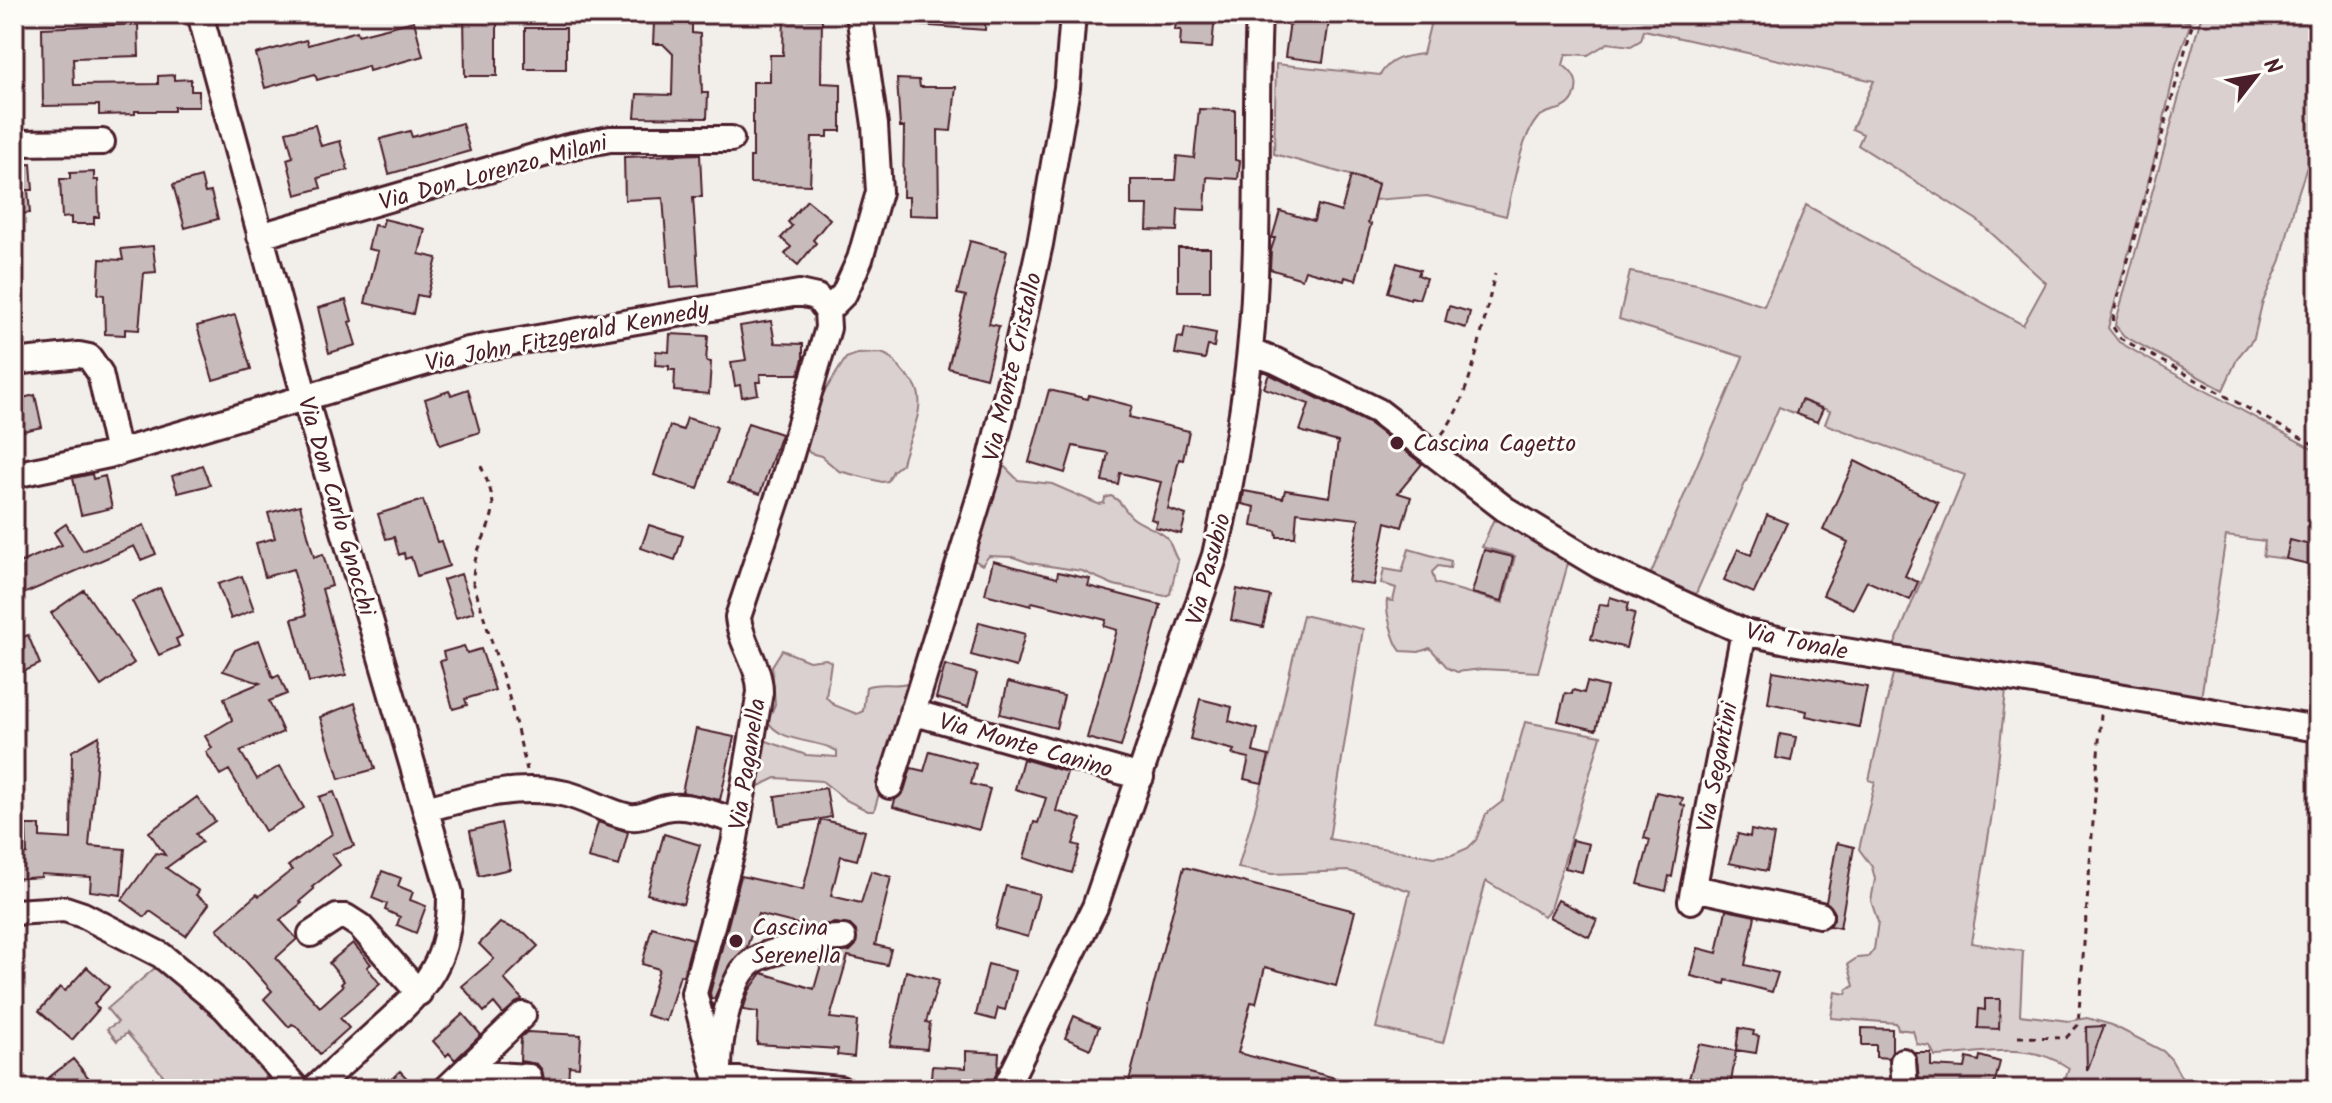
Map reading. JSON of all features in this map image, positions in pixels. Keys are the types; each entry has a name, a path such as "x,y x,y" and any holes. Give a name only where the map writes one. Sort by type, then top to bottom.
{"street":[{"name":"Via Don Carlo Gnocchi","path":"200,14 305,398 448,883 451,910 439,961 419,993 314,1089"},
{"path":"827,311 844,294 860,259 879,192 875,125 859,14"},
{"name":"Via Monte Cristallo","path":"890,786 988,470 1006,398 1040,244 1067,88 1073,14"},
{"name":"Via Pasubio","path":"1005,1089 1095,907 1215,555 1250,352 1259,14"},
{"name":"Via Don Lorenzo Milani","path":"260,236 568,147 610,139 731,139"},
{"path":"14,143 102,142"},
{"name":"Via John Fitzgerald Kennedy","path":"14,475 118,453 468,350 799,293 817,297 827,311"},
{"name":"Via Paganella","path":"715,1086 694,993 738,822 760,683 738,617 782,485 828,328 827,311"},
{"name":"Via Tonale","path":"1250,352 1276,361 1378,411 1505,509 1598,565 1744,632 2318,729"},
{"path":"14,362 89,357 100,373 118,453"},
{"name":"Via Segantini","path":"1744,632 1692,895 1820,915"},
{"name":"Via Monte Canino","path":"912,712 1141,777"},
{"path":"426,809 480,795 531,790 590,800 634,818 666,807 686,807 738,822"},
{"path":"14,912 65,909 99,920 161,955 225,1008 297,1089"},
{"path":"311,934 337,917 353,920 419,993"},
{"path":"840,1089 738,1080 715,1086 729,999 748,965 764,956 810,941 843,938"},
{"path":"446,1089 523,1015"},
{"path":"1903,1061 1905,1089"},
{"path":"469,1067 480,1074 529,1077"}],"path":[{"path":"2195,14 2114,312 2113,327 2120,338 2318,447"},
{"path":"1429,449 1453,420 1462,400 1495,274"},
{"path":"481,466 493,505 492,516 473,563 473,582 509,697 531,790"},
{"path":"2018,1037 2066,1038 2078,1025 2102,694"}],"shaded area":[{"path":"1425,14 2153,14 2191,22 2176,65 2158,146 2108,328 2119,342 2318,452 2318,547 2290,541 2286,559 2263,556 2265,541 2226,536 2201,698 1892,651 1965,475 1825,424 1830,411 1802,400 1796,414 1779,407 1694,598 1649,578 1743,357 1619,319 1630,272 1697,284 1764,306 1806,205 2023,325 2046,283 1977,220 1858,145 1863,134 1852,129 1874,81 1644,30 1641,40 1631,46 1608,43 1588,55 1566,54 1563,65 1575,79 1574,97 1566,106 1541,115 1531,128 1506,216 1427,196 1374,200 1378,183 1274,154 1276,64 1380,75 1398,59 1423,54 1430,25"},
{"path":"2202,14 2318,14 2318,133 2295,203 2281,260 2262,304 2254,338 2238,357 2223,390 2124,336 2115,325"},
{"path":"881,353 892,359 914,383 919,403 916,424 902,464 893,471 888,481 882,482 839,471 821,456 810,453 806,448 805,436 816,405 846,358 857,354"},
{"path":"999,467 1005,467 1018,480 1052,484 1098,504 1104,503 1105,498 1115,498 1133,518 1168,540 1178,561 1170,594 1165,596 1114,585 1082,571 1030,563 1013,557 989,556 982,565 968,556"},
{"path":"1505,520 1569,560 1538,672 1482,669 1457,672 1448,668 1430,648 1419,652 1401,651 1393,634 1387,605 1387,600 1393,601 1396,588 1381,583 1384,569 1402,572 1409,549 1451,561 1450,568 1438,566 1432,572 1435,583 1503,603 1515,556 1482,547 1493,521"},
{"path":"1303,615 1363,629 1329,839 1434,857 1452,855 1468,848 1476,840 1486,814 1503,801 1525,722 1601,736 1550,909 1544,916 1486,881 1443,1043 1376,1028 1410,891 1349,871 1272,874 1238,868 1271,753"},
{"path":"782,650 809,661 826,659 831,662 826,697 834,705 857,714 863,711 866,687 907,683 917,690 912,712 898,716 897,733 882,768 882,783 874,811 846,800 822,781 776,778 757,787 755,774 764,740 806,755 837,757 837,751 823,745 779,733 768,721 775,704 772,666"},
{"path":"1893,674 2006,691 1993,808 1971,943 2023,951 2020,1015 2069,1021 2087,1018 2112,1025 2163,1051 2188,1089 2062,1089 2069,1068 2037,1054 2004,1051 1935,1056 1930,1046 1917,1044 1913,1031 1898,1029 1896,1023 1831,1018 1835,992 1846,994 1854,986 1848,964 1857,958 1868,957 1874,949 1878,922 1871,901 1875,879 1872,867 1859,849 1875,782 1869,780"},
{"path":"156,967 193,994 239,1043 276,1089 156,1089 153,1085 163,1075 127,1033 117,1041 107,1029 118,1022 107,1009"}],"building":[{"path":"464,14 497,14 497,76 465,76"},
{"path":"784,14 808,14 808,19 822,19 821,83 841,84 841,131 828,131 828,137 812,137 810,185 750,183 753,82 770,82 770,55 783,55"},
{"path":"919,14 986,14 985,30 918,25"},
{"path":"1177,14 1215,14 1212,48 1180,46 1181,30 1175,30"},
{"path":"1291,14 1330,14 1323,62 1285,57"},
{"path":"414,21 423,56 369,71 368,66 317,80 315,74 265,88 256,54 306,40 308,45 357,31 358,35"},
{"path":"692,21 692,33 700,34 702,93 708,93 707,118 635,117 637,94 672,95 673,54 663,44 653,44 654,22"},
{"path":"138,24 139,56 73,58 74,85 158,84 158,76 174,75 174,80 191,79 191,91 199,91 199,107 99,115 99,105 43,106 42,28"},
{"path":"525,28 566,28 566,69 525,69"},
{"path":"897,79 919,80 920,87 956,87 951,131 938,130 939,216 909,215 909,197 903,197 904,127 900,127"},
{"path":"1199,109 1235,110 1235,160 1240,161 1238,179 1207,177 1205,210 1178,209 1177,231 1147,230 1148,205 1131,205 1131,180 1175,180 1177,156 1194,158"},
{"path":"462,123 470,151 389,174 380,139 410,131 412,137"},
{"path":"315,125 321,146 340,141 348,170 318,178 321,188 296,195 287,159 293,157 286,132"},
{"path":"700,154 702,197 693,197 699,286 670,288 663,198 625,200 624,157"},
{"path":"31,164 33,190 28,190 30,213 14,214 14,165"},
{"path":"94,172 94,180 98,180 99,217 94,217 94,224 71,224 71,217 62,218 60,179 70,179 70,173"},
{"path":"1351,176 1378,184 1356,280 1345,277 1344,281 1305,270 1302,279 1270,269 1275,238 1272,238 1280,211 1314,221 1318,205 1341,212"},
{"path":"201,177 205,193 211,192 218,219 185,228 173,185"},
{"path":"807,200 830,219 798,265 785,254 791,247 781,238 792,226 788,222"},
{"path":"384,219 425,229 419,254 437,258 427,297 417,295 413,314 365,303 378,251 368,249 374,225 382,227"},
{"path":"970,241 1007,251 989,324 999,326 986,378 948,368 966,296 957,294"},
{"path":"153,246 156,272 144,273 139,330 125,329 125,335 105,334 104,295 98,294 100,259 123,260 121,249"},
{"path":"1178,248 1210,248 1210,291 1178,291"},
{"path":"1397,263 1420,270 1418,275 1426,278 1419,299 1388,292"},
{"path":"346,300 356,345 329,353 318,308"},
{"path":"1449,306 1470,312 1466,328 1445,322"},
{"path":"235,315 251,369 213,380 197,326"},
{"path":"771,321 775,343 803,344 799,374 760,374 761,382 756,382 758,394 742,397 740,385 735,386 731,362 746,360 740,326"},
{"path":"1185,327 1216,333 1214,347 1208,346 1205,359 1175,354 1178,337 1183,338"},
{"path":"670,334 708,336 706,361 711,362 709,394 674,391 675,370 669,370 669,366 655,365 656,351 669,352"},
{"path":"1269,374 1370,424 1422,464 1398,493 1411,497 1402,527 1386,522 1374,585 1348,582 1359,519 1297,512 1295,537 1277,537 1276,531 1252,526 1255,507 1242,504 1244,491 1283,498 1285,490 1330,497 1338,442 1300,431 1309,404 1264,388"},
{"path":"468,389 480,432 440,445 425,399"},
{"path":"1049,390 1088,399 1089,395 1132,406 1129,417 1189,431 1168,509 1186,515 1181,534 1155,527 1157,521 1151,519 1161,482 1120,473 1118,484 1102,481 1108,453 1073,446 1065,473 1029,462"},
{"path":"35,395 42,427 14,433 14,400"},
{"path":"1801,400 1823,409 1817,422 1796,414"},
{"path":"687,418 717,427 698,489 654,475 670,426 683,430"},
{"path":"748,423 781,434 760,494 728,483"},
{"path":"1855,461 1938,503 1905,576 1918,582 1910,600 1867,581 1853,609 1823,595 1848,542 1823,530"},
{"path":"202,465 210,485 178,493 172,476"},
{"path":"92,474 93,479 105,476 112,508 81,515 73,478"},
{"path":"423,500 449,566 417,576 411,557 405,559 404,553 399,555 394,537 386,539 378,514"},
{"path":"300,505 314,557 323,554 332,586 322,589 346,675 309,682 292,619 306,615 293,569 265,577 256,543 275,538 268,513"},
{"path":"1767,515 1787,523 1754,593 1724,580 1738,549 1751,555"},
{"path":"66,524 83,551 144,525 156,554 141,560 134,546 14,598 14,565 62,545 54,532"},
{"path":"649,525 683,536 675,560 641,548"},
{"path":"2290,540 2318,547 2318,566 2286,559"},
{"path":"1484,550 1513,557 1502,601 1472,593"},
{"path":"993,561 1057,578 1058,572 1090,579 1088,586 1161,605 1121,747 1087,738 1117,630 1104,626 1106,620 985,594"},
{"path":"461,574 474,612 456,618 443,580"},
{"path":"242,576 254,610 231,619 218,584"},
{"path":"160,588 182,636 176,639 179,646 159,655 132,601"},
{"path":"1237,589 1270,596 1263,627 1231,620"},
{"path":"84,590 134,663 101,686 51,613"},
{"path":"1610,597 1629,603 1627,611 1635,613 1626,648 1591,639 1600,604 1608,605"},
{"path":"979,622 1025,634 1016,667 971,655"},
{"path":"28,635 40,664 14,676 14,641"},
{"path":"259,640 273,678 279,675 287,694 269,701 283,732 240,751 257,779 280,766 304,808 265,831 229,770 220,775 206,752 212,748 205,736 232,720 224,698 260,683 223,671 235,650"},
{"path":"464,646 467,653 481,649 495,690 465,699 467,705 453,709 440,661 445,660 443,652"},
{"path":"945,665 977,674 968,707 936,698"},
{"path":"1773,671 1867,687 1859,727 1806,716 1807,711 1768,703"},
{"path":"1008,682 1064,696 1056,728 1000,714"},
{"path":"1587,682 1607,687 1596,730 1558,721 1565,693 1572,694 1573,690 1584,693"},
{"path":"1200,699 1232,707 1229,721 1258,729 1253,752 1269,756 1262,783 1244,779 1249,758 1232,754 1234,750 1190,739"},
{"path":"355,703 375,769 339,779 320,717"},
{"path":"696,729 734,737 720,800 682,792"},
{"path":"1780,734 1796,737 1791,761 1776,758"},
{"path":"99,736 89,846 125,849 121,895 90,891 91,877 41,874 41,877 14,879 14,855 27,854 26,825 40,825 40,837 71,839 72,751"},
{"path":"930,751 976,764 971,784 990,789 979,830 893,807 904,791 911,768 924,771"},
{"path":"1023,759 1067,772 1056,811 1081,819 1073,844 1080,846 1072,873 1024,858 1034,822 1038,823 1046,798 1015,789"},
{"path":"826,788 831,817 779,825 775,796"},
{"path":"334,792 354,846 332,854 340,865 312,887 314,889 300,901 302,903 280,920 297,939 276,958 320,1007 343,986 344,981 329,963 353,943 371,964 367,967 380,984 340,1018 349,1028 320,1054 296,1026 292,1024 289,1027 264,999 272,991 217,929 257,894 259,896 292,870 288,866 332,834 319,797"},
{"path":"1656,792 1683,798 1681,804 1685,806 1672,877 1669,876 1666,891 1638,884 1650,840 1644,838"},
{"path":"197,797 215,821 196,834 202,842 166,868 199,891 196,895 209,904 186,936 150,911 145,917 122,900 156,853 165,855 149,832"},
{"path":"821,819 865,831 857,860 841,856 831,896 861,903 871,871 891,877 875,945 891,949 887,965 848,956 830,1018 857,1021 854,1057 837,1055 838,1049 757,1044 758,1012 743,1010 749,991 762,973 814,989 824,954 850,951 856,945 856,931 850,925 835,923 809,927 758,914 747,947 729,966 714,999 710,993 741,876 803,890"},
{"path":"598,822 628,832 619,866 588,858"},
{"path":"501,823 510,869 479,876 470,831"},
{"path":"1751,830 1774,835 1767,871 1729,863 1738,834 1750,837"},
{"path":"664,834 700,845 683,904 647,894"},
{"path":"1572,840 1589,844 1582,872 1565,868"},
{"path":"1837,843 1854,847 1840,928 1830,926 1834,911 1826,902"},
{"path":"1184,867 1355,911 1336,986 1265,967 1256,1003 1251,1002 1238,1053 1359,1084 1358,1089 1127,1089"},
{"path":"382,871 401,878 398,886 413,892 410,900 426,906 416,933 397,925 400,917 385,910 387,904 372,898"},
{"path":"1006,886 1039,894 1028,937 995,928"},
{"path":"1558,900 1597,920 1589,937 1549,917"},
{"path":"1726,910 1755,916 1745,965 1778,973 1772,992 1726,980 1725,984 1691,976 1698,948 1717,953"},
{"path":"500,923 525,933 538,946 504,979 522,999 503,1014 494,1003 484,1012 462,986 494,959 479,944"},
{"path":"652,927 693,939 666,1021 646,1015 659,969 642,964"},
{"path":"988,964 1015,971 1005,1010 998,1008 995,1020 976,1015"},
{"path":"87,967 109,987 94,1004 99,1009 72,1040 39,1011 60,987 65,991"},
{"path":"906,971 939,980 926,1022 930,1023 927,1049 890,1046"},
{"path":"1985,999 2000,999 1999,1029 1978,1028 1979,1009 1985,1010"},
{"path":"463,1014 481,1035 455,1060 449,1053 446,1056 433,1041"},
{"path":"1074,1016 1099,1027 1090,1049 1065,1038"},
{"path":"2104,1026 2087,1071 2086,1027"},
{"path":"1739,1028 1754,1031 1753,1035 1759,1036 1756,1053 1736,1050"},
{"path":"1862,1028 1892,1029 1889,1058 1876,1057 1876,1045 1862,1045"},
{"path":"527,1032 581,1035 579,1067 569,1066 568,1089 537,1089 544,1079 542,1070 537,1064 520,1061 521,1037"},
{"path":"1699,1044 1736,1051 1730,1089 1686,1089"},
{"path":"966,1051 999,1053 998,1069 990,1089 930,1089 932,1066 966,1068"},
{"path":"1916,1053 1931,1053 1931,1066 1965,1068 1967,1058 1979,1061 1980,1056 2000,1062 1993,1089 1920,1089"},
{"path":"73,1059 98,1089 34,1089"},
{"path":"400,1071 417,1089 381,1089"}],"place":[{"name":"Cascina Cagetto","path":"1397,443"},
{"name":"Cascina Serenella","path":"736,941"}]}
